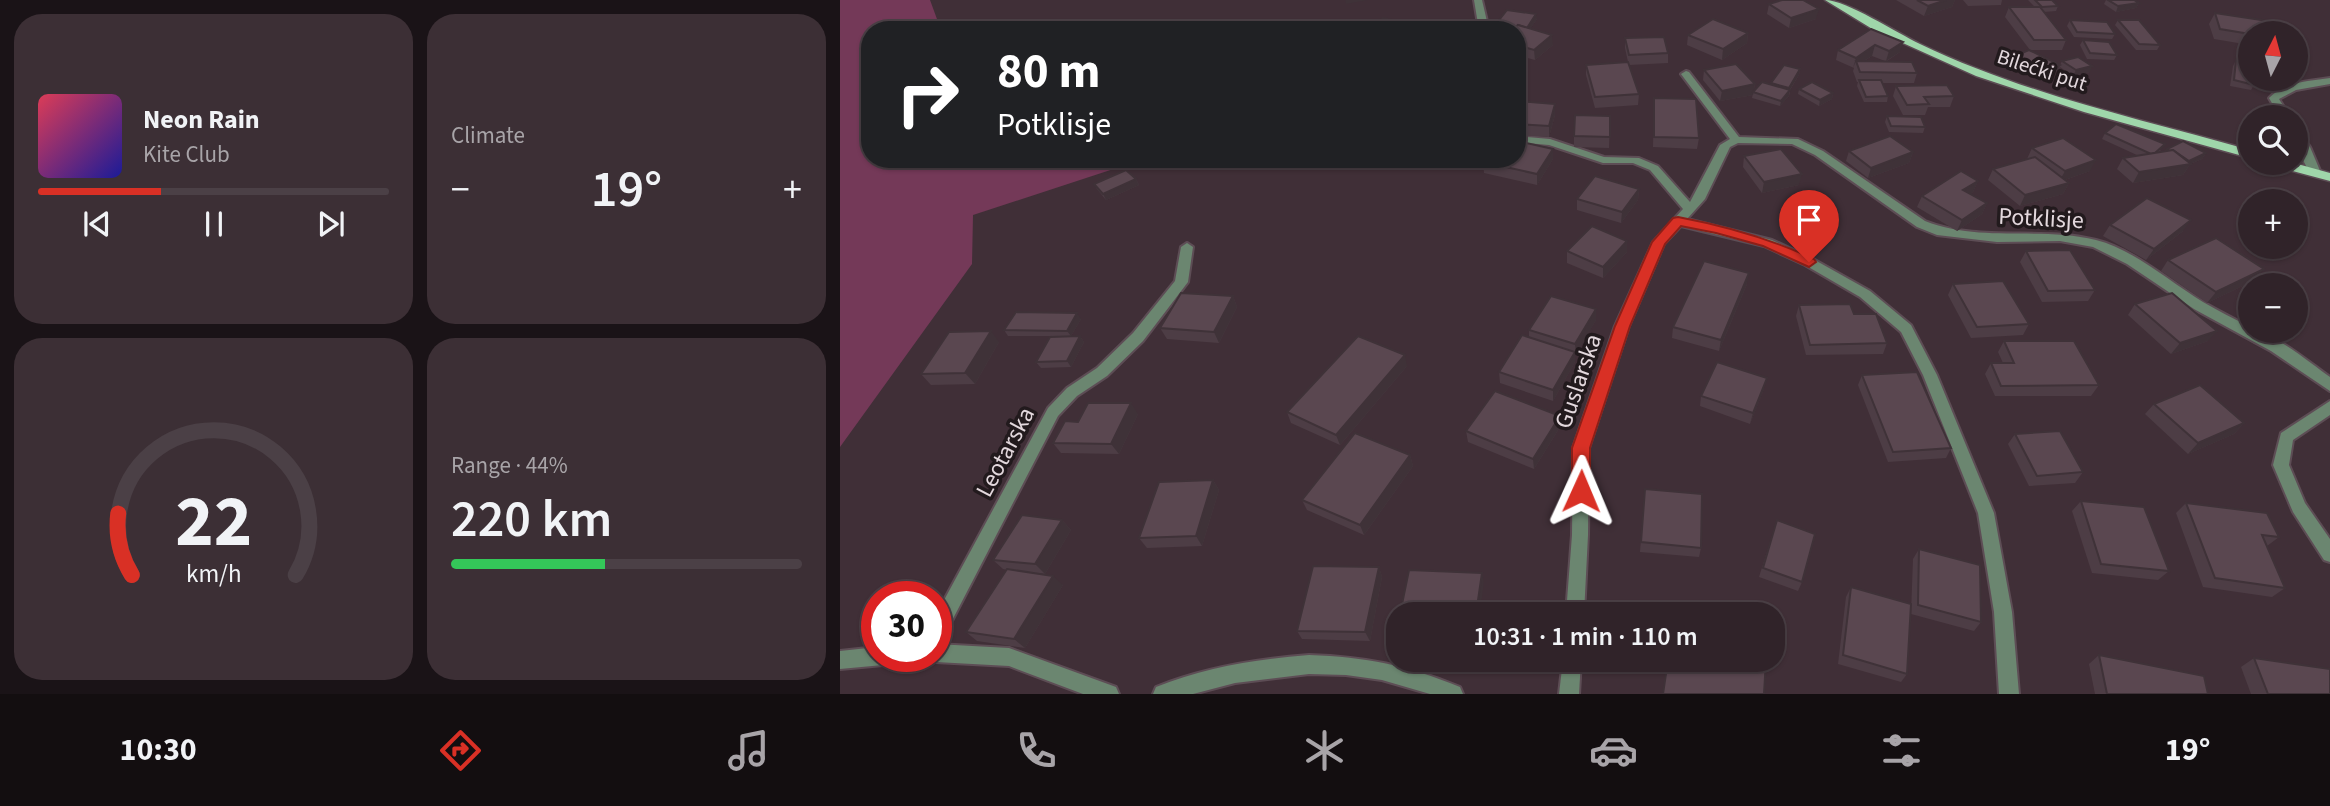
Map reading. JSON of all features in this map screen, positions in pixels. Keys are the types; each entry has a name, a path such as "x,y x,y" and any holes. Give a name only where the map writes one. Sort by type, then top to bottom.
{"main road":[{"name":"Bilećki put","path":"1829,0 1906,42 1974,69 2083,106 2238,151"},
{"path":"2308,171 2330,177"}],"street":[{"path":"1478,0 1482,21"},
{"path":"1686,74 1736,140"},
{"path":"2276,105 2274,98 2288,89 2330,80"},
{"path":"1526,140 1550,142 1603,160 1635,160 1654,167 1690,209"},
{"name":"Guslarska","path":"1576,602 1581,448 1622,326 1659,242 1699,199 1724,145 1736,140"},
{"name":"Potklisje","path":"1736,140 1794,141 1819,153 1910,217 1941,232 1997,239 2060,237 2096,244 2130,261 2199,306 2276,347 2330,385"},
{"path":"2308,155 2315,173"},
{"path":"1678,221 1768,243 1809,262 1865,295 1906,328 1936,387 1986,513 2003,612 2009,694"},
{"name":"Leotarska","path":"952,604 1053,412 1072,392 1102,372 1138,337 1181,282 1187,247"},
{"path":"2330,407 2286,437 2281,465 2299,507 2330,554"},
{"path":"952,654 1009,657 1109,694"},
{"path":"840,660 861,658"},
{"path":"1163,694 1208,678 1277,665 1361,666 1437,686 1454,694"},
{"path":"1569,694 1571,672"}],"shaded area":[{"path":"840,0 930,0 938,21 861,21 861,168 1117,168 973,215 972,264 840,447"}],"building":[{"path":"1782,0 1803,0 1819,9 1791,18 1769,4"},
{"path":"1917,0 1946,0 1928,6"},
{"path":"2035,0 2052,0 2058,6 2042,7"},
{"path":"2108,0 2134,0 2139,3 2118,6"},
{"path":"2009,7 2040,7 2066,40 2034,40"},
{"path":"1507,10 1536,14 1527,28 1526,21 1498,21"},
{"path":"2215,13 2268,21 2238,21 2238,32 2220,29"},
{"path":"1713,19 1748,33 1723,49 1688,35"},
{"path":"2070,20 2107,22 2115,34 2077,32"},
{"path":"2118,20 2139,20 2160,45 2139,44"},
{"path":"1526,27 1552,35 1534,50 1526,48"},
{"path":"1871,29 1903,42 1889,51 1875,45 1856,58 1838,50"},
{"path":"1664,37 1668,53 1629,55 1625,38"},
{"path":"2083,40 2109,42 2117,55 2090,53"},
{"path":"2029,50 2060,65 2044,73 2012,57"},
{"path":"2078,57 2092,66 2076,70 2062,61"},
{"path":"2236,60 2238,81 2234,80"},
{"path":"1856,61 1912,62 1917,73 1860,72"},
{"path":"1628,62 1639,94 1595,97 1586,65"},
{"path":"1736,64 1755,84 1722,91 1704,70"},
{"path":"1784,65 1800,69 1789,88 1771,83"},
{"path":"1859,80 1881,80 1888,96 1866,97"},
{"path":"1762,82 1790,90 1781,101 1753,92"},
{"path":"1812,82 1833,93 1820,100 1799,89"},
{"path":"1947,85 1954,96 1924,97 1929,104 1907,105 1896,86"},
{"path":"1654,98 1696,99 1699,138 1654,137"},
{"path":"1526,102 1555,104 1549,126 1526,125"},
{"path":"1575,115 1610,116 1610,137 1574,136"},
{"path":"1887,116 1921,117 1925,127 1891,126"},
{"path":"2116,124 2165,144 2151,154 2105,133"},
{"path":"1890,136 1913,152 1871,168 1849,151"},
{"path":"2063,138 2096,160 2065,171 2032,148"},
{"path":"2183,141 2206,153 2189,161 2167,149"},
{"path":"1526,143 1553,149 1537,174 1510,168 1526,168"},
{"path":"1781,149 1802,174 1764,182 1744,156"},
{"path":"2173,150 2191,164 2139,172 2123,158"},
{"path":"2035,157 2069,183 2025,195 1993,169"},
{"path":"1126,170 1136,179 1103,194 1094,184"},
{"path":"1961,171 1978,181 1963,190 1987,203 1962,220 1922,196"},
{"path":"1595,176 1639,189 1622,212 1577,199"},
{"path":"2147,198 2191,220 2154,249 2110,225"},
{"path":"1826,206 1840,220 1798,232 1785,217"},
{"path":"1592,226 1627,241 1603,267 1567,251"},
{"path":"2216,238 2238,252 2238,259 2249,259 2264,269 2256,273 2238,273 2238,281 2216,292 2168,260"},
{"path":"2070,250 2095,290 2048,291 2026,251"},
{"path":"1704,261 1749,273 1721,340 1673,327"},
{"path":"2003,281 2029,324 1977,327 1953,284"},
{"path":"1181,293 1233,296 1214,332 1160,328"},
{"path":"2172,293 2217,331 2180,343 2135,304"},
{"path":"1551,296 1596,309 1575,344 1529,330"},
{"path":"1850,304 1854,314 1876,314 1887,343 1810,345 1799,305"},
{"path":"1016,312 1077,313 1067,331 1004,330"},
{"path":"991,331 965,373 921,374 949,332"},
{"path":"1522,335 1575,352 1553,390 1499,372"},
{"path":"1080,336 1067,361 1036,362 1050,337"},
{"path":"1358,336 1405,355 1336,435 1287,412"},
{"path":"2004,341 2074,341 2099,385 2001,386 1991,363 2014,363"},
{"path":"1717,362 1767,378 1753,413 1701,396"},
{"path":"1917,372 1951,448 1893,452 1862,375"},
{"path":"2200,385 2244,423 2198,443 2154,404"},
{"path":"1495,391 1560,416 1533,459 1466,431"},
{"path":"1088,403 1131,403 1111,444 1053,443 1065,421 1078,422"},
{"path":"2060,431 2083,472 2037,476 2015,434"},
{"path":"1355,433 1410,455 1360,525 1302,500"},
{"path":"1213,480 1196,536 1139,538 1159,482"},
{"path":"1645,489 1702,494 1701,548 1641,542"},
{"path":"2081,501 2144,507 2169,571 2101,564"},
{"path":"2186,503 2267,513 2279,537 2262,535 2285,588 2215,578"},
{"path":"1022,515 1062,520 1035,564 993,560"},
{"path":"1777,520 1815,534 1802,582 1763,568"},
{"path":"1919,549 1980,565 1981,622 1918,605"},
{"path":"1313,566 1379,567 1365,632 1297,631"},
{"path":"1007,569 1053,576 1014,639 966,632"},
{"path":"1409,570 1482,573 1478,602 1402,602"},
{"path":"1851,587 1911,604 1907,674 1843,655"},
{"path":"2099,655 2204,676 2208,694 2107,694"},
{"path":"2254,658 2330,669 2330,694 2268,694"},
{"path":"1666,672 1765,672 1764,694 1663,694"}],"route":[{"path":"1581,491 1581,448 1622,326 1659,242 1678,221 1768,243 1809,262"}]}
